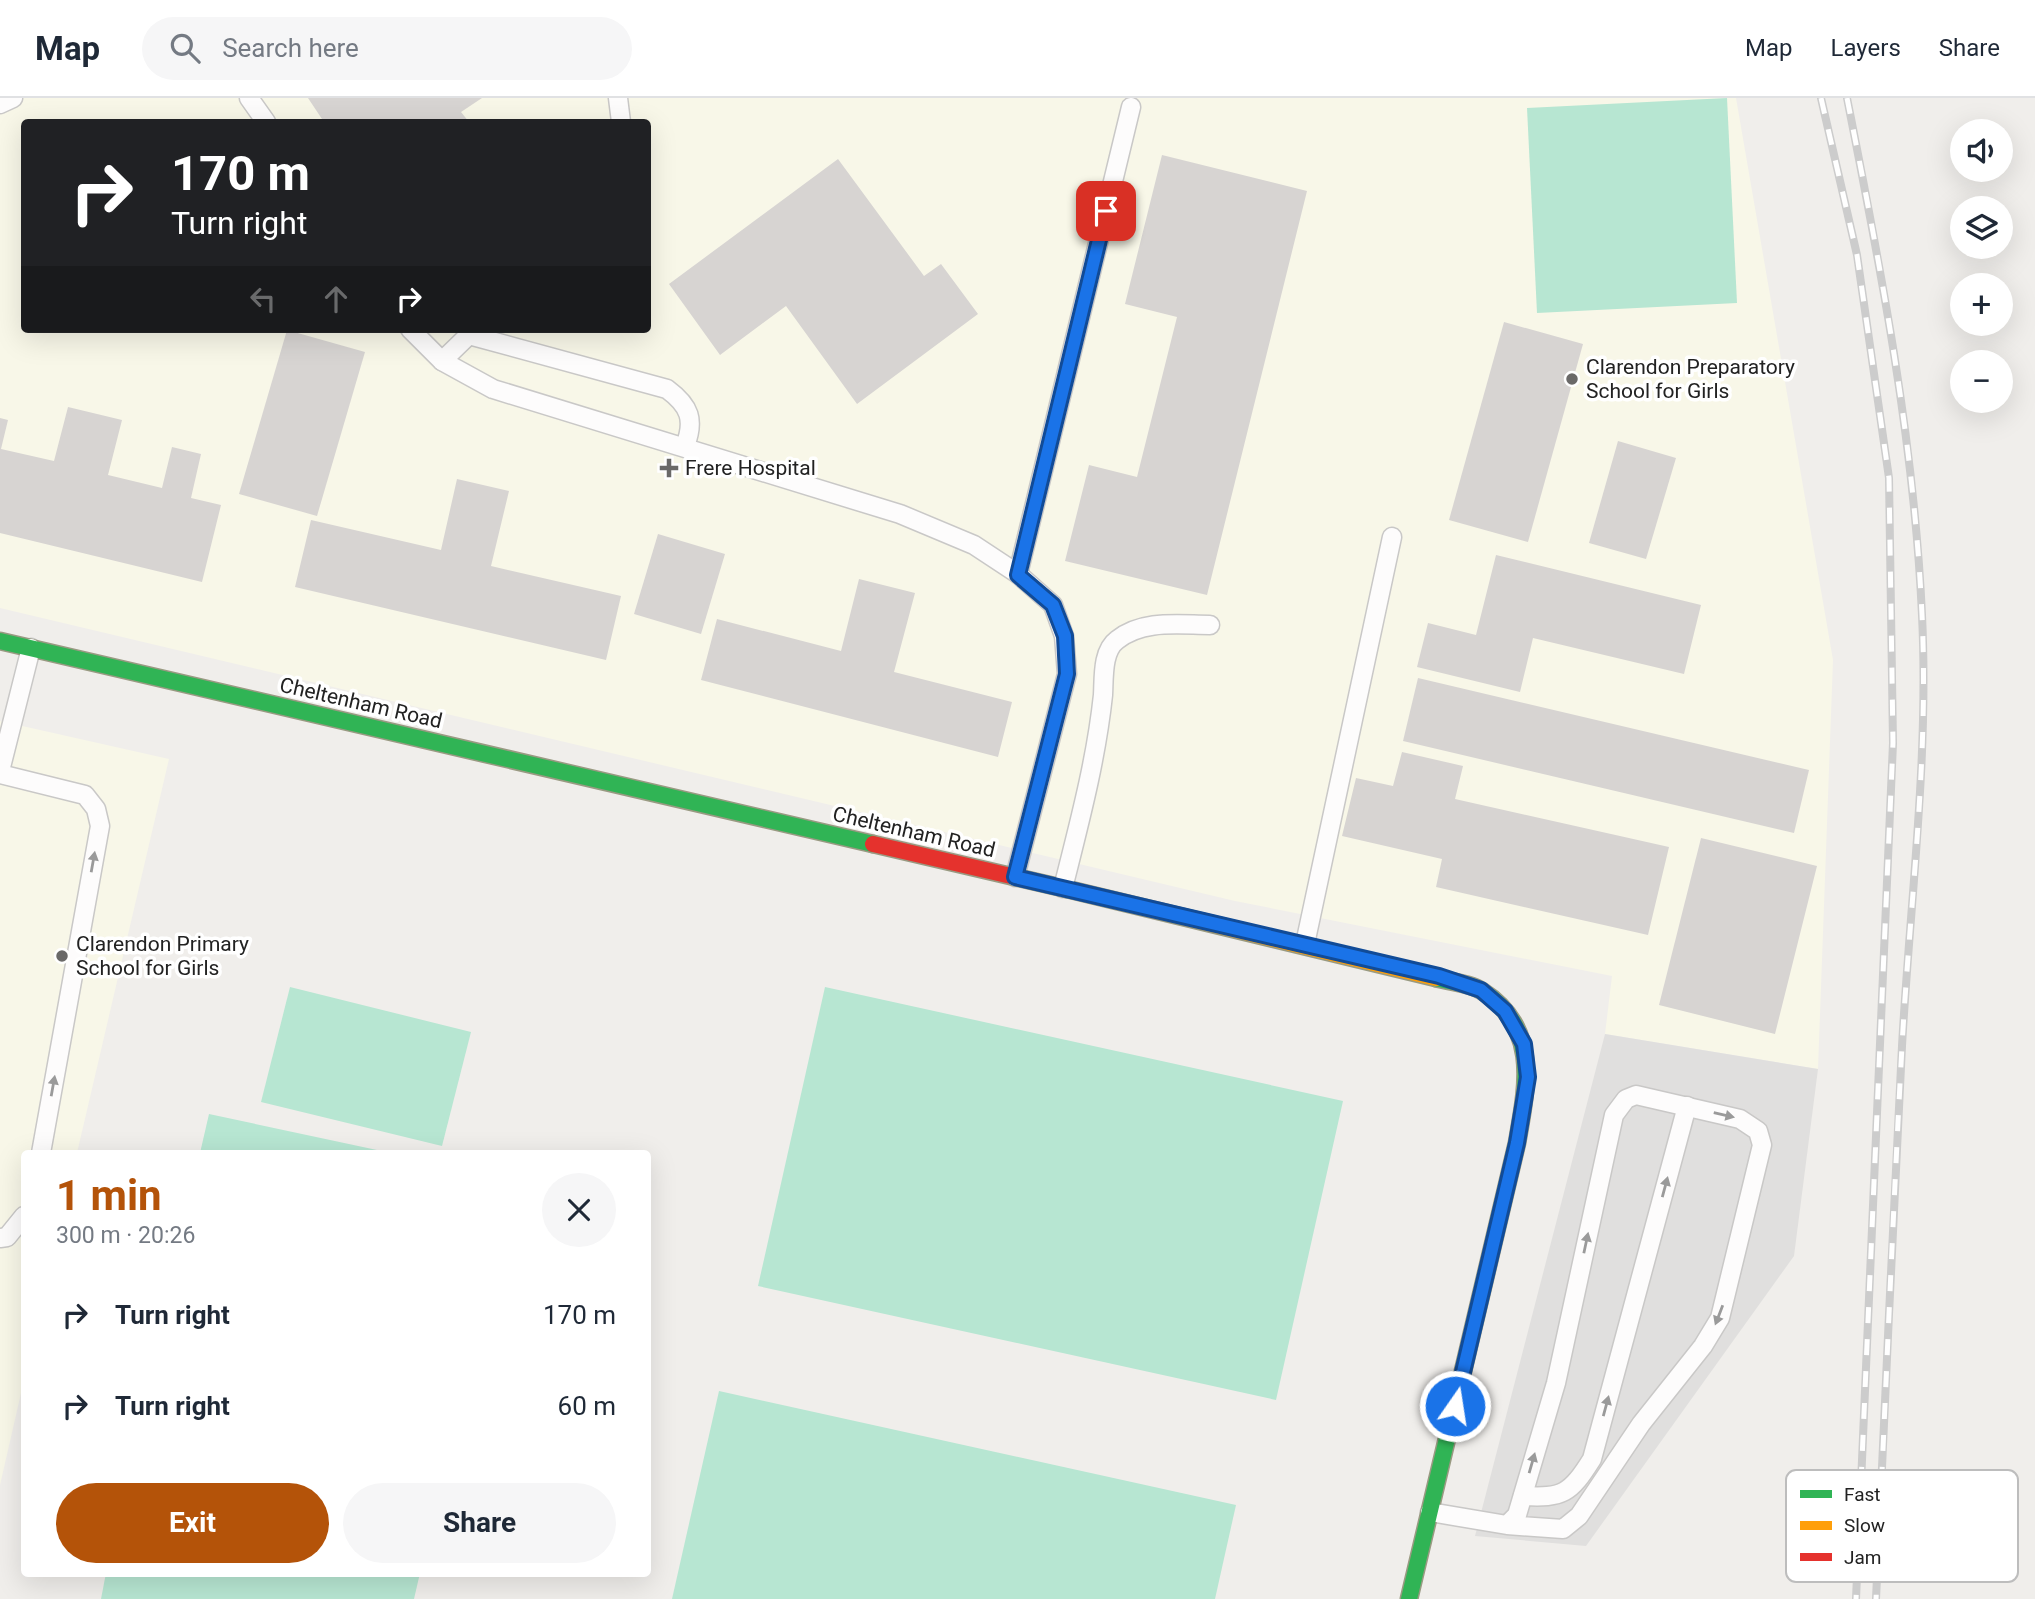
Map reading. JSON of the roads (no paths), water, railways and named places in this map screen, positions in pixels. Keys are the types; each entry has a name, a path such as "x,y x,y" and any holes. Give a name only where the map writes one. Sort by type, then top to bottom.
{"street":[{"name":"Cheltenham Road","path":"0,641 1305,944 1439,976 1481,990 1505,1011 1524,1044 1528,1077 1517,1143 1409,1599"}],"lane":[{"path":"0,104 13,98"},
{"path":"249,98 264,119"},
{"path":"618,98 621,119"},
{"path":"1018,575 1131,107"},
{"path":"414,333 442,361 493,389 900,514 974,545 1018,575 1053,605 1065,636 1067,674 1015,877"},
{"path":"442,361 471,333"},
{"path":"475,333 667,389 683,404 689,417 692,428 685,446"},
{"path":"1305,944 1392,537"},
{"path":"1063,888 1100,729 1107,653 1116,640 1141,629 1162,624 1210,625"},
{"path":"31,648 0,772 85,795 96,809 100,826 42,1150"},
{"path":"1430,1512 1507,1525 1563,1529 1579,1516 1642,1424 1703,1346 1720,1318 1762,1145 1758,1131 1740,1119 1636,1095 1626,1099 1614,1115 1556,1383 1517,1515 1507,1525"},
{"path":"1523,1496 1555,1498 1568,1492 1592,1459 1687,1107"},
{"path":"0,1238 7,1237 21,1220"}],"railway":[{"path":"1821,98 1857,255 1889,478 1893,743 1862,1470"},
{"path":"1847,98 1884,291 1904,420 1922,615 1921,777 1902,1046 1882,1470"},
{"path":"1856,1599 1857,1582"},
{"path":"1876,1599 1877,1582"}],"place":[{"name":"Clarendon Preparatory School for Girls","path":"1572,379"},
{"name":"Frere Hospital","path":"669,468"},
{"name":"Clarendon Primary School for Girls","path":"62,956"}]}
